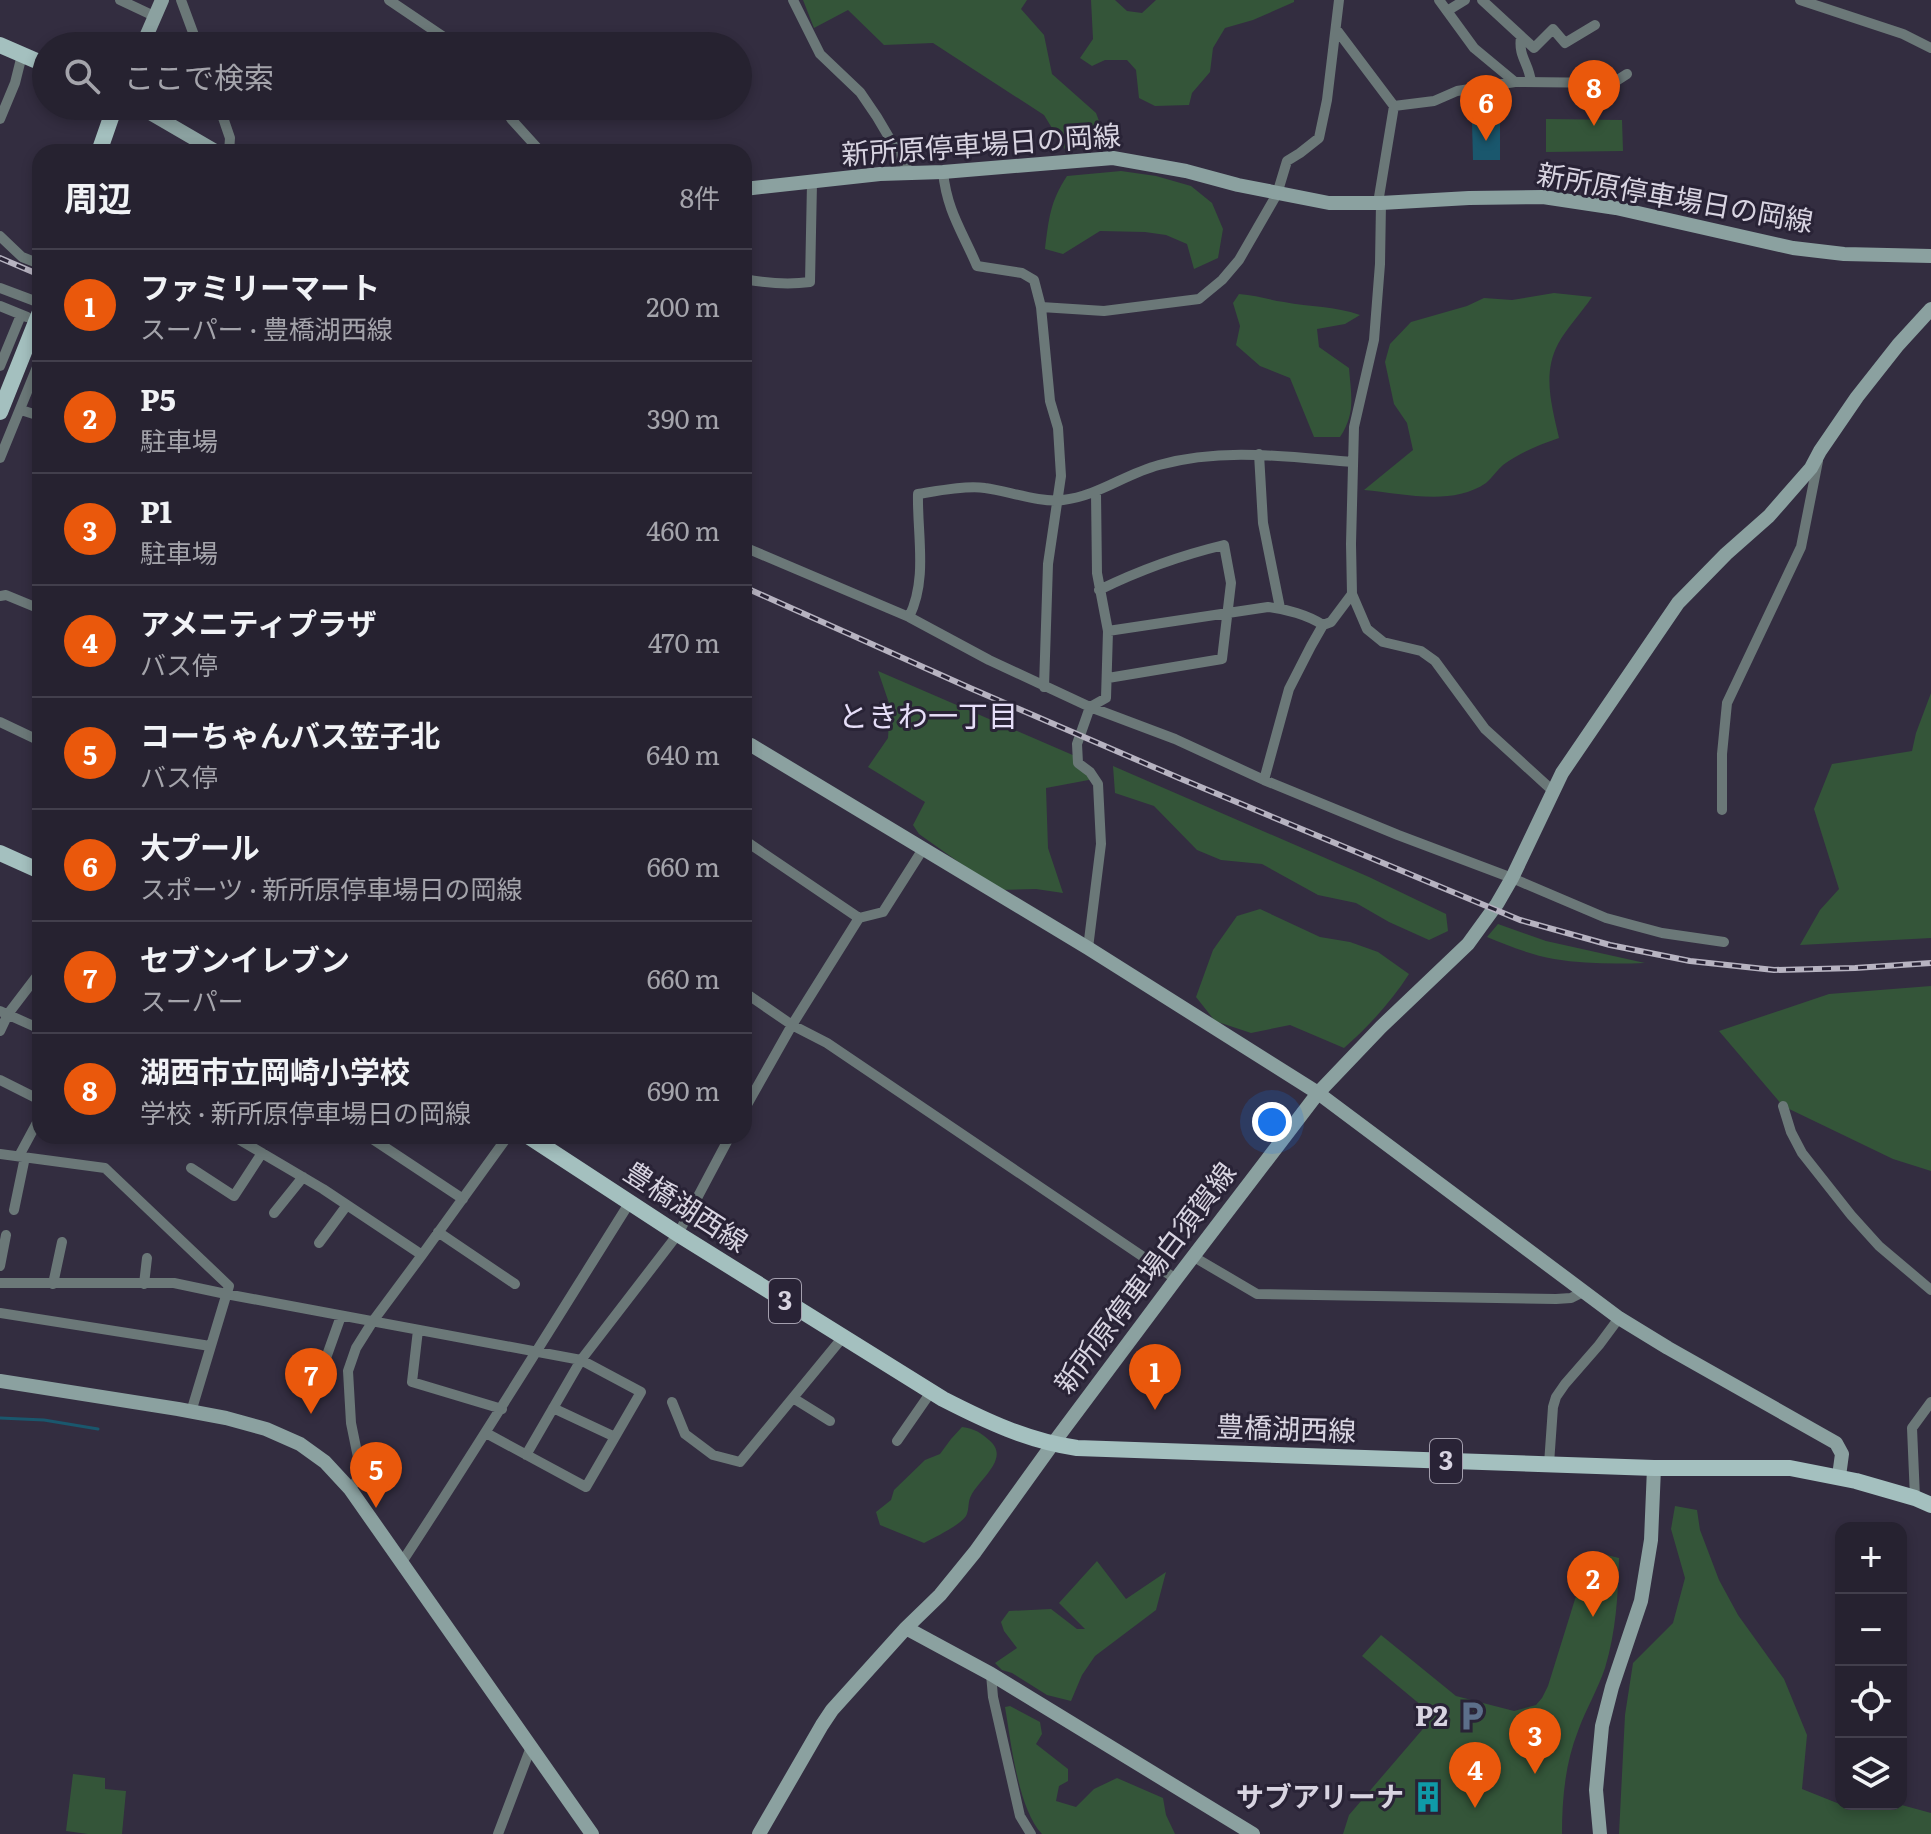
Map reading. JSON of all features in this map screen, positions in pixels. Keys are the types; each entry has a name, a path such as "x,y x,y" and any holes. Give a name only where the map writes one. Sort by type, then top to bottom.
{"main road":[{"path":"148,32 162,0"},
{"path":"0,45 32,59"},
{"path":"102,144 110,120"},
{"path":"161,120 199,144"},
{"name":"新所原停車場日の岡線","path":"752,188 880,174 1113,158 1329,203 1543,197 1616,208 1793,248 1844,254 1931,256"},
{"name":"新所原停車場白須賀線","path":"759,1834 832,1710 940,1595 975,1552 1176,1279 1318,1093 1381,1027 1468,944 1512,878 1562,773 1678,603 1769,516 1811,468 1857,397 1931,309"},
{"path":"0,412 32,337"},
{"path":"752,750 901,834 1318,1093 1619,1318 1836,1443 1842,1454 1839,1476"},
{"path":"0,853 32,867"},
{"name":"豊橋湖西線","path":"540,1144 931,1392 986,1421 1052,1445 1654,1468 1790,1468 1839,1476 1931,1505"},
{"path":"0,1381 226,1418 266,1429 300,1444 325,1462 350,1489 592,1834"},
{"path":"1600,1834 1596,1790 1602,1726 1641,1601 1651,1540 1654,1468"},
{"path":"906,1628 991,1674 1253,1834"}],"street":[{"path":"120,0 154,16"},
{"path":"181,0 193,32"},
{"path":"389,0 436,32"},
{"path":"793,0 820,54 860,92 910,173"},
{"path":"1041,307 1104,311 1199,299 1222,280 1239,260 1277,194 1287,161 1319,138 1327,100 1339,0"},
{"path":"1439,0 1474,48 1515,82"},
{"path":"1447,11 1465,0"},
{"path":"1482,0 1534,48"},
{"path":"1800,0 1903,34 1931,48"},
{"path":"1522,58 1553,29 1565,43 1595,25"},
{"path":"1336,29 1394,106 1380,203 1380,264 1374,340 1354,427 1352,594 1367,629 1383,642 1421,651 1435,661 1485,729 1553,791"},
{"path":"1521,37 1519,47 1530,69 1531,82"},
{"path":"0,119 15,83 22,55"},
{"path":"1394,106 1434,101 1457,91 1515,82 1613,83 1627,74"},
{"path":"224,120 230,144"},
{"path":"512,120 534,144"},
{"path":"943,172 945,195 977,266 1022,273 1034,280 1041,307 1050,401 1058,428 1061,476 1048,564 1044,687"},
{"path":"752,280 810,282 812,183"},
{"path":"0,236 22,257 32,261"},
{"path":"0,288 32,300"},
{"path":"0,306 21,315 32,325"},
{"path":"0,366 21,315"},
{"path":"0,458 32,381"},
{"path":"21,410 32,413"},
{"path":"1722,810 1722,754 1727,703 1801,547 1820,451"},
{"path":"909,617 916,604 920,579 918,494 981,487 1058,501 1096,493 1137,472 1182,459 1233,453 1352,462"},
{"path":"1259,454 1263,523 1280,608"},
{"path":"1088,948 1101,844 1098,784 1090,772 1078,763 1077,744 1090,707 1106,698 1108,678 1108,631 1097,573 1096,493"},
{"path":"1099,590 1141,569 1224,545 1231,583 1222,659 1108,678"},
{"path":"752,550 909,617 1044,687 1175,739 1264,780 1398,835 1606,918 1662,933 1724,942"},
{"path":"1264,780 1289,689 1323,625 1331,622 1352,594"},
{"path":"2,599 32,607"},
{"path":"1108,631 1268,607 1280,608 1323,625"},
{"path":"0,722 32,737"},
{"path":"752,845 859,918"},
{"path":"752,1096 859,918 883,912 923,849"},
{"path":"0,1031 4,1012 32,981"},
{"path":"752,998 792,1025 827,1043 1176,1279"},
{"path":"4,1012 32,1025"},
{"path":"0,1080 32,1096"},
{"path":"1783,1106 1802,1153 1851,1215 1879,1246 1931,1290"},
{"path":"14,1210 22,1156 32,1134"},
{"path":"247,1144 422,1255"},
{"path":"380,1144 463,1199"},
{"path":"350,1489 357,1480 360,1467 351,1423 348,1371 356,1348 502,1144"},
{"path":"526,1455 581,1360 678,1234 726,1144"},
{"path":"191,1168 234,1196 262,1153"},
{"path":"0,1154 105,1168 229,1286 191,1412"},
{"path":"274,1213 303,1177"},
{"path":"402,1562 502,1409 630,1202"},
{"path":"319,1243 347,1205"},
{"path":"438,1232 515,1284"},
{"path":"0,1266 6,1235"},
{"path":"53,1284 62,1242"},
{"path":"1194,1257 1257,1294 1556,1299 1571,1298 1583,1292"},
{"path":"144,1284 147,1258"},
{"path":"0,1283 174,1283 581,1360 641,1392 586,1487 486,1433"},
{"path":"0,1313 210,1346"},
{"path":"326,1358 341,1316"},
{"path":"1549,1464 1556,1397 1619,1318"},
{"path":"418,1330 412,1382 502,1409"},
{"path":"672,1402 685,1434 713,1455 740,1462 843,1337"},
{"path":"897,1441 931,1392"},
{"path":"793,1398 830,1421"},
{"path":"1915,1498 1912,1428 1931,1402"},
{"path":"553,1408 615,1437"},
{"path":"991,1674 993,1697 1020,1816 1031,1834"},
{"path":"498,1834 531,1747"}],"green space":[{"path":"803,0 1027,0 1021,9 1044,35 1052,74 1096,113 1107,142 1066,151 1044,115 933,43 884,45 848,10 814,28"},
{"path":"1091,0 1115,0 1127,11 1142,13 1156,0 1294,2 1225,28 1213,48 1210,72 1192,93 1189,105 1155,106 1139,98 1136,70 1127,60 1105,60 1092,66 1080,58 1093,39"},
{"path":"1546,119 1622,120 1623,151 1546,152"},
{"path":"1121,171 1156,176 1191,186 1212,203 1223,229 1218,258 1194,269 1187,244 1166,235 1145,232 1100,231 1063,254 1045,249 1051,211 1067,176"},
{"path":"1554,293 1592,297 1561,338 1550,367 1550,391 1559,438 1517,456 1503,465 1486,483 1458,495 1426,497 1364,490 1413,450 1407,423 1394,404 1385,362 1390,344 1411,322 1484,298 1512,300"},
{"path":"1239,294 1360,315 1345,324 1317,329 1319,347 1349,368 1350,412 1340,437 1314,437 1290,378 1260,366 1236,345 1240,326 1233,303"},
{"path":"878,671 1075,756 1094,779 1046,788 1048,848 1063,893 1036,889 998,890 919,834 913,825 925,802 868,767 888,738 890,706"},
{"path":"1931,693 1931,938 1800,945 1820,910 1839,889 1814,809 1832,764 1912,751"},
{"path":"1113,766 1369,877 1446,914 1448,931 1429,940 1356,903 1318,895 1262,864 1221,860 1197,850 1154,806 1115,793"},
{"path":"1260,909 1320,937 1350,942 1378,952 1409,974 1379,1013 1344,1048 1290,1025 1251,1033 1215,1021 1196,997 1213,950 1237,916"},
{"path":"1498,924 1546,941 1645,963 1588,963 1537,955 1487,937"},
{"path":"1931,986 1931,1171 1893,1159 1783,1106 1719,1031 1829,994"},
{"path":"962,1427 986,1437 995,1447 997,1455 970,1498 963,1520 924,1543 880,1525 876,1512 891,1500 894,1490 925,1460 940,1454"},
{"path":"1675,1506 1697,1510 1700,1530 1719,1580 1738,1615 1784,1679 1807,1735 1802,1789 1835,1802 1835,1810 1907,1810 1907,1806 1931,1813 1931,1834 1619,1834 1625,1715 1633,1663 1673,1623 1685,1578 1671,1529"},
{"path":"1590,1551 1619,1558 1616,1613 1605,1668 1570,1756 1562,1834 1343,1834 1349,1815 1434,1716 1362,1656 1381,1635 1456,1696 1514,1711 1536,1705 1548,1686"},
{"path":"1097,1561 1126,1599 1166,1572 1156,1610 1095,1656 1082,1675 1071,1701 1047,1695 1002,1670 995,1663 1017,1648 1001,1622 1009,1611 1051,1609 1077,1629 1085,1629 1059,1603"},
{"path":"1010,1706 1040,1722 1042,1734 1036,1744 1068,1769 1068,1781 1059,1786 1056,1801 1076,1807 1094,1789 1117,1778 1163,1798 1166,1815 1175,1834 1042,1834 1021,1792 1005,1707"},
{"path":"73,1774 105,1778 105,1789 126,1791 122,1834 66,1831"}],"water":[{"path":"1472,122 1500,122 1500,160 1473,160"}],"waterway":[{"path":"0,1418 44,1420 98,1429"}],"railway":[{"path":"0,258 32,272"},
{"path":"752,591 1179,778 1520,920 1610,945 1690,961 1774,970 1931,963"}],"place":[{"name":"湖西市立岡崎小学校","path":"1594,126"},
{"name":"大プール","path":"1486,141"},
{"name":"ファミリーマート","path":"1155,1410"},
{"name":"セブンイレブン","path":"311,1414"},
{"name":"コーちゃんバス笠子北","path":"376,1508"},
{"name":"P5","path":"1593,1617"},
{"name":"P2","path":"1472,1716"},
{"name":"P1","path":"1535,1774"},
{"name":"サブアリーナ","path":"1428,1797"},
{"name":"アメニティプラザ","path":"1475,1808"}],"district":[{"name":"ときわ一丁目","path":"928,717"}]}
